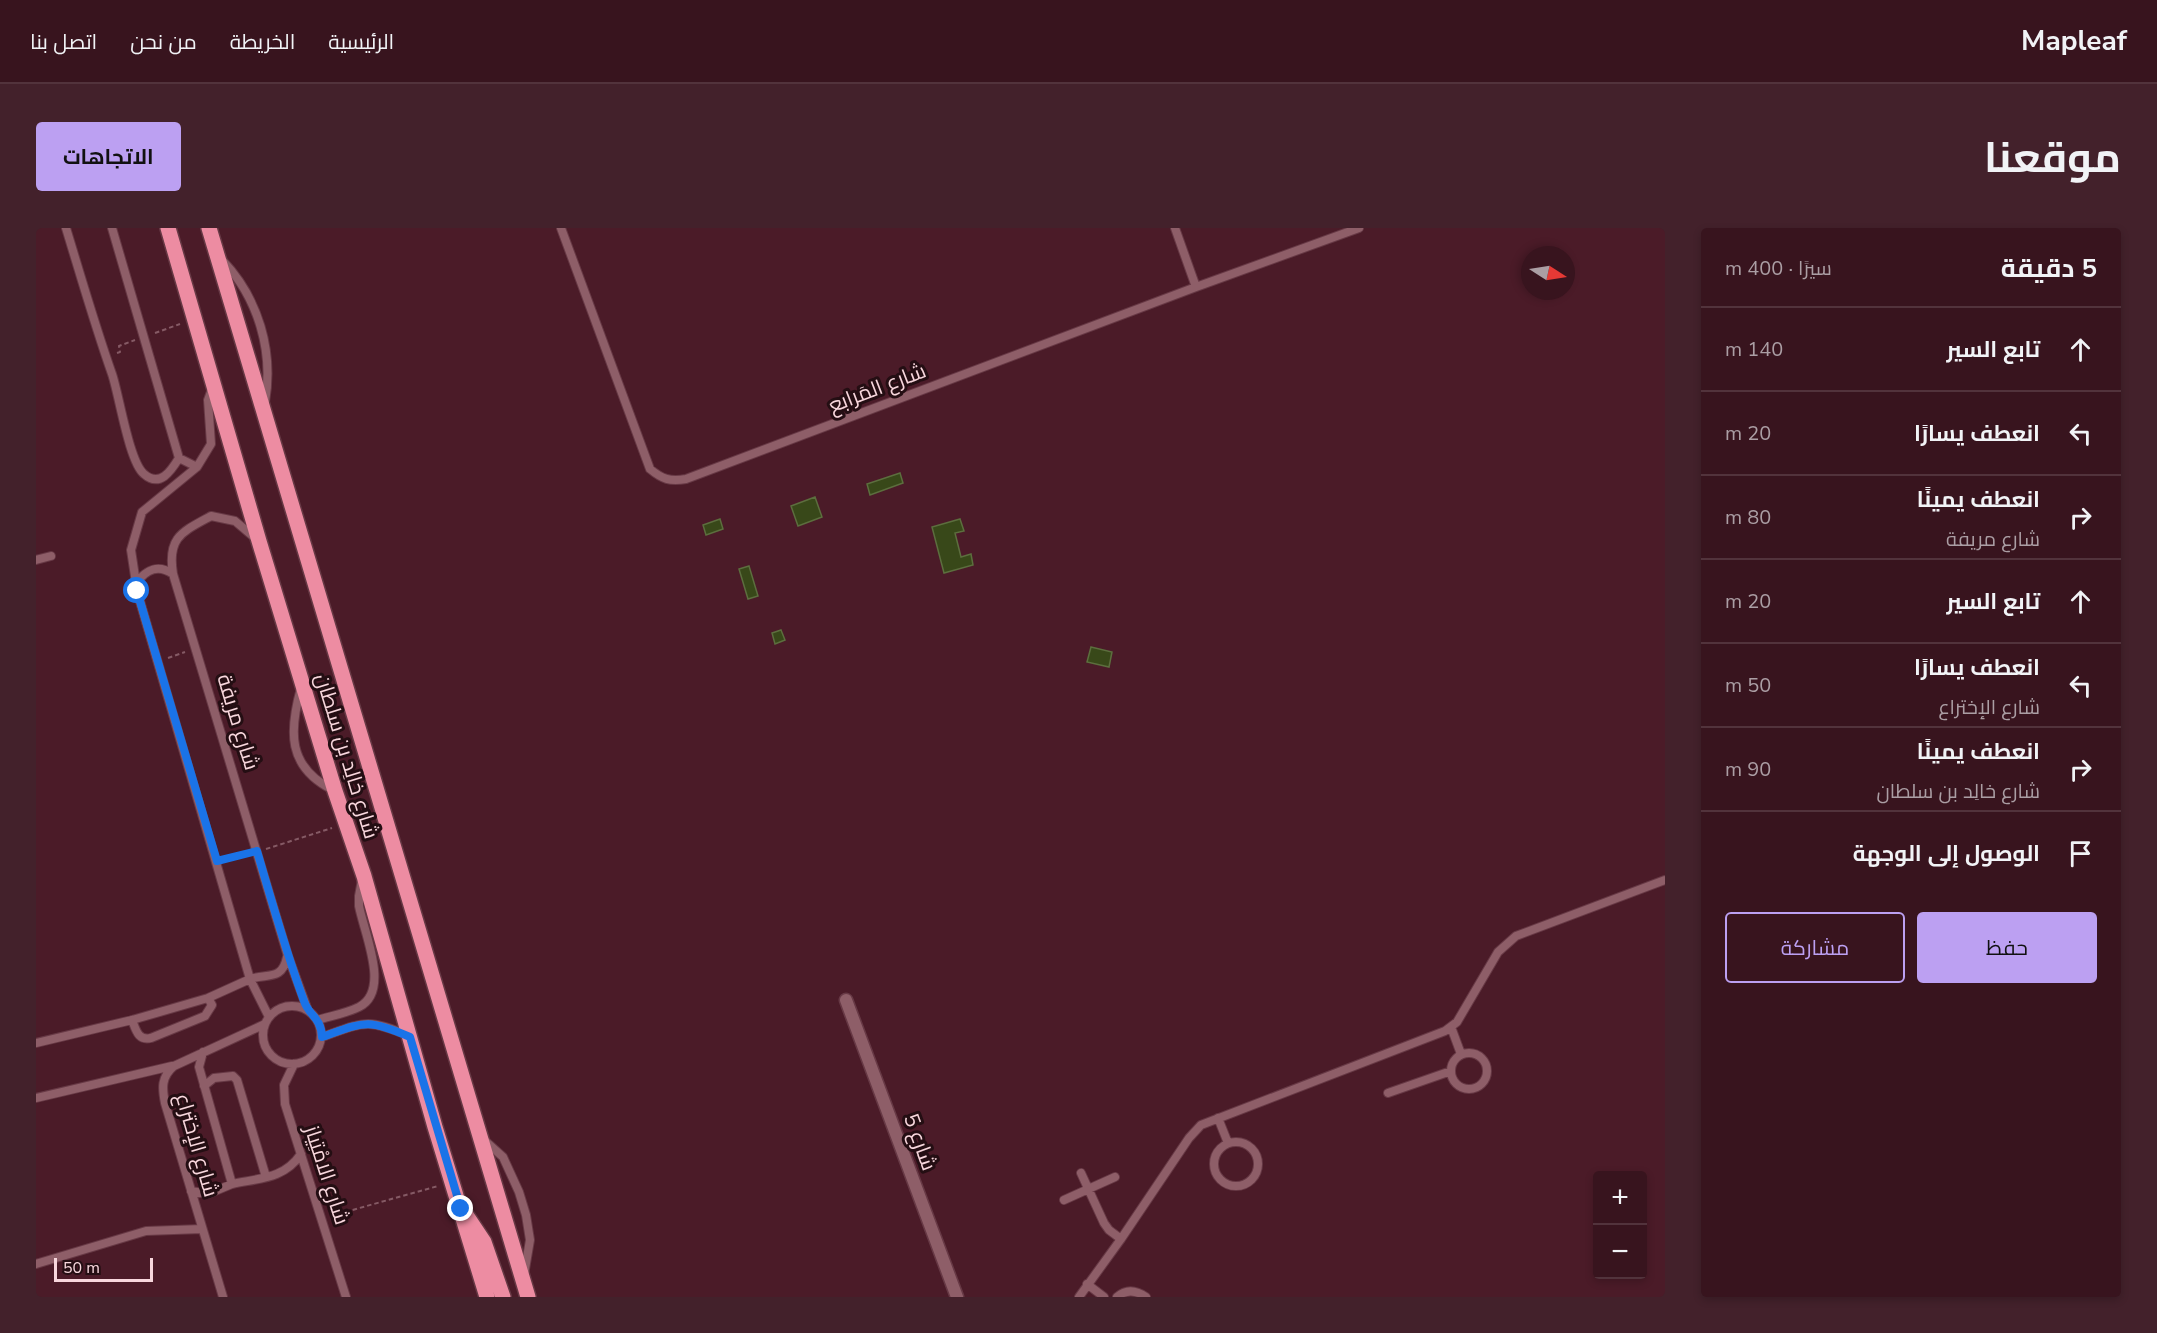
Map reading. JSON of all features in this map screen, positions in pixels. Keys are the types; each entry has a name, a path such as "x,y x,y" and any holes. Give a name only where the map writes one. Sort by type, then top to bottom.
{"main road":[{"name":"شارع خالِد بن سلطان","path":"168,228 259,541 335,791 364,876 487,1297"},
{"name":"شارع خالِد بن سلطان","path":"209,228 528,1297"},
{"path":"461,1209 484,1242 503,1297"}],"street":[{"name":"شارع 5","path":"846,1000 957,1297"}],"lane":[{"path":"66,228 137,464 147,477 162,478 169,475 179,458 112,228"},
{"name":"شارع المَرابع","path":"561,228 650,469 660,477 673,481 686,479 1359,228"},
{"path":"1175,228 1196,287"},
{"path":"218,256 238,277 251,300 261,327 267,355 268,384 264,409"},
{"path":"214,385 208,400 211,444 197,467 142,512 131,550 137,591 157,662 250,979 267,1020 263,1041 266,1049 278,1061 294,1064 310,1059 316,1052 322,1037 318,1020 307,1008 282,1006 267,1020"},
{"path":"179,458 197,467"},
{"name":"شارع مريفة","path":"259,541 234,521 212,516 190,527 174,543 171,554 173,574 288,956 307,1008"},
{"path":"36,560 51,556"},
{"path":"136,583 149,570 157,568 166,569 173,574"},
{"path":"302,683 292,728 296,750 306,770 315,780 335,791"},
{"path":"318,1020 359,1007 372,994 375,972 359,906 364,876"},
{"path":"1079,1297 1194,1131 1201,1125 1451,1027 1461,1016 1498,952 1516,936 1665,880"},
{"path":"36,1042 132,1020 208,998 250,979 275,975 282,971 288,956"},
{"path":"132,1020 137,1035 151,1038 205,1016 212,1005 208,998"},
{"name":"شارع الإختراع","path":"223,1297 162,1087 167,1072 174,1066 267,1020"},
{"path":"322,1037 366,1023 387,1027 410,1037"},
{"path":"1451,1027 1461,1054"},
{"path":"203,1052 199,1067 232,1184"},
{"path":"1470,1053 1479,1056 1485,1063 1487,1072 1484,1081 1477,1087 1468,1089 1459,1087 1453,1080 1450,1071 1452,1064 1461,1054 1470,1053"},
{"name":"شارع الامْتِياز","path":"294,1064 284,1085 285,1104 346,1297"},
{"path":"36,1098 174,1066"},
{"path":"1388,1093 1450,1071"},
{"path":"204,1086 214,1078 233,1076 237,1080 266,1177"},
{"path":"1218,1118 1228,1143"},
{"path":"480,1137 503,1157 509,1167 522,1204 530,1240 523,1279"},
{"path":"1238,1142 1248,1145 1256,1153 1258,1163 1256,1173 1249,1182 1240,1186 1229,1185 1220,1179 1215,1170 1215,1159 1228,1143 1238,1142"},
{"path":"191,1191 208,1194 232,1184 282,1173 293,1166 301,1154"},
{"path":"1081,1173 1104,1223 1121,1239"},
{"path":"1064,1200 1115,1177"},
{"path":"36,1264 146,1231 202,1229"},
{"path":"1087,1284 1104,1297"},
{"path":"1117,1297 1128,1291 1139,1292 1146,1297"}],"path":[{"path":"157,662 197,648"},
{"path":"217,861 346,824"},
{"path":"322,1219 452,1182"}],"building":[{"path":"900,473 903,483 870,495 867,484"},
{"path":"815,497 822,517 798,526 791,506"},
{"path":"720,519 723,529 706,535 703,525"},
{"path":"960,519 964,531 955,533 961,557 971,554 973,565 944,573 932,527"},
{"path":"749,566 758,596 748,599 739,569"},
{"path":"781,630 785,640 775,644 772,633"},
{"path":"1091,647 1112,652 1109,667 1087,662"}],"route":[{"path":"137,591 217,861 257,851 288,956 307,1008 318,1020 322,1037 356,1024 366,1023 387,1027 410,1037 435,1128 461,1209"}]}
